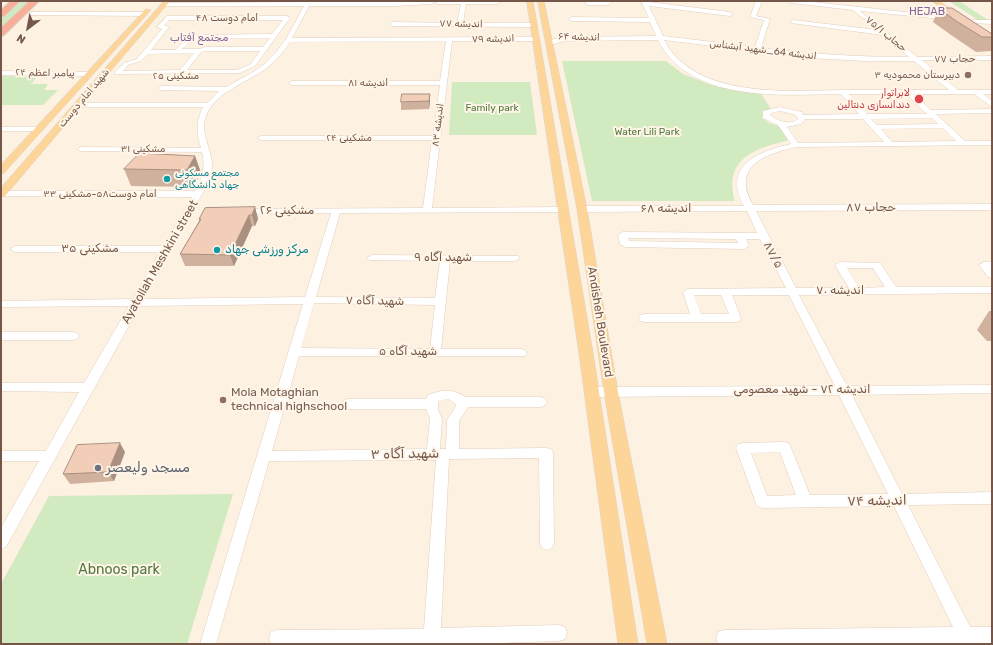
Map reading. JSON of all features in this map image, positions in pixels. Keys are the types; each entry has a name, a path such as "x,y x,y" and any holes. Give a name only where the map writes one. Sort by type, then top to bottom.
{"highway":[{"path":"1,4 5,1"},
{"path":"1,14 16,1"},
{"path":"3,30 35,1"}],"main road":[{"name":"Andisheh Boulevard","path":"530,1 535,19 545,39 582,209 611,392 658,644"},
{"name":"Andisheh Boulevard","path":"535,19 541,1"},
{"name":"شهید امام دوست","path":"1,193 79,105 156,14 162,2"},
{"name":"شهید امام دوست","path":"1,171 88,74 145,14 162,2"},
{"path":"942,3 964,21 986,30"},
{"path":"942,3 974,25"},
{"path":"145,14 156,14"},
{"name":"Andisheh Boulevard","path":"545,39 563,210 628,644"}],"street":[{"path":"460,24 464,1"},
{"path":"588,3 608,3 608,1"},
{"path":"757,50 767,19 753,17 759,1"},
{"path":"791,1 964,21"},
{"name":"حجاب ۷۵/۱","path":"846,1 956,92"},
{"path":"162,2 431,2"},
{"path":"231,17 242,2"},
{"name":"Ayatollah Meshkini street","path":"3,535 50,456 166,249 192,212 198,194 207,178 208,161 199,130 202,117 208,105 227,89 266,66 279,54 308,2"},
{"path":"394,11 396,2"},
{"path":"438,2 497,2"},
{"path":"644,3 730,14"},
{"path":"644,3 660,38 674,61 693,74 768,101 801,116 902,116 981,112 991,115"},
{"path":"32,14 145,14"},
{"path":"286,17 253,65 238,72 117,73 126,64 139,60 166,27 160,27 168,18 286,17"},
{"name":"امام دوست ۴۸","path":"168,18 221,19 286,17"},
{"path":"389,40 393,18"},
{"path":"216,25 221,19"},
{"name":"اندیشه ۷۷","path":"392,24 460,24 535,19"},
{"path":"572,20 653,20"},
{"path":"793,22 885,33"},
{"path":"974,25 992,22"},
{"path":"250,36 256,29"},
{"path":"206,37 211,31"},
{"path":"177,52 190,37 274,36"},
{"name":"اندیشه ۷۹","path":"288,40 556,40 610,38"},
{"name":"اندیشه 64_شهید آبشناس","path":"610,38 660,38 810,56 857,59 917,59"},
{"name":"اندیشه ۸۳","path":"427,211 449,40"},
{"path":"146,52 199,51 206,49 279,54"},
{"path":"182,72 199,51"},
{"name":"حجاب ۷۷","path":"917,59 992,58"},
{"name":"پیامبر اعظم ۲۴","path":"1,73 88,74"},
{"name":"مشکینی ۲۵","path":"103,76 248,76"},
{"name":"اندیشه ۸۱","path":"292,83 444,83"},
{"path":"161,88 227,89"},
{"path":"768,101 846,95 911,95 956,92 992,92"},
{"path":"976,92 992,105"},
{"path":"846,95 888,142 961,141"},
{"path":"911,95 961,141"},
{"path":"768,101 766,116 770,120 789,125 800,123 802,120 801,116"},
{"path":"79,105 208,105"},
{"path":"933,115 991,115"},
{"path":"902,116 927,139"},
{"path":"781,124 796,145"},
{"path":"875,127 944,126"},
{"path":"1,128 38,129"},
{"name":"مشکینی ۲۴","path":"261,138 437,138"},
{"path":"888,142 927,139 992,144"},
{"name":"۸۷/۵","path":"888,142 796,145 778,149 763,154 752,162 744,172 741,183 743,195 763,236 843,390 968,640"},
{"name":"مشکینی ۳۱","path":"81,149 204,150"},
{"name":"امام دوست۵۸-مشکینی ۳۳","path":"1,193 198,194"},
{"name":"حجاب ۸۷","path":"750,208 992,207"},
{"name":"اندیشه ۶۸","path":"582,209 750,208"},
{"path":"208,644 336,211 563,210"},
{"name":"مشکینی ۲۶","path":"235,211 336,211"},
{"path":"740,236 744,246 625,244 623,235 763,236"},
{"name":"مشکینی ۳۵","path":"15,249 166,249"},
{"name":"شهید آگاه ۹","path":"372,258 515,258"},
{"path":"435,352 445,258"},
{"path":"856,291 840,265 876,265 892,291"},
{"path":"992,265 984,265 992,275"},
{"name":"اندیشه ۷۰","path":"697,318 688,292 992,290"},
{"path":"644,318 736,318 725,292"},
{"name":"شهید آگاه ۷","path":"1,304 137,301 310,300 440,302"},
{"path":"3,339 73,336"},
{"name":"شهید آگاه ۵","path":"295,352 521,353"},
{"path":"1,387 88,388"},
{"name":"اندیشه ۷۲ - شهید معصومی","path":"591,392 992,389"},
{"path":"443,454 436,419 431,404 432,398 442,394 456,396 462,402 541,402"},
{"path":"432,637 443,454 453,420 461,409 462,402"},
{"path":"347,404 431,404"},
{"name":"اندیشه ۷۴","path":"806,502 784,447 743,448 762,502 806,502 899,501 992,498"},
{"name":"شهید آگاه ۳","path":"264,456 546,453 546,543"},
{"path":"1,456 50,456"},
{"path":"277,638 432,637 558,633"},
{"path":"724,638 968,640 992,635"}],"green space":[{"path":"22,1 31,1 1,28 1,19"},
{"path":"949,1 959,1 988,20 978,20"},
{"name":"Water Lili Park","path":"562,61 666,61 683,74 711,85 761,94 771,109 763,112 762,118 769,123 781,127 790,140 765,147 754,152 738,165 734,175 732,187 735,201 592,201"},
{"path":"1,76 37,77 31,84 48,84 44,90 58,90 43,105 1,105"},
{"name":"Family park","path":"452,82 530,82 537,135 449,135"},
{"name":"Abnoos park","path":"233,494 187,644 1,644 1,584 49,496"}],"building":[{"path":"939,8 952,8 992,34 992,37 982,37 956,21"},
{"path":"402,94 430,94 429,101 401,102"},
{"path":"140,153 195,156 187,170 124,169"},
{"path":"255,207 252,215 249,215 230,255 180,254 201,219 199,219 205,208"},
{"path":"120,443 108,472 63,474 77,445"}],"place":[{"name":"دبیرستان محمودیه ۳","path":"968,75"},
{"name":"لابراتوار دندانسازی دنتالین","path":"919,99"},
{"name":"مجتمع مسکونی جهاد دانشگاهی","path":"167,179"},
{"name":"مرکز ورزشی جهاد","path":"217,250"},
{"name":"Mola Motaghian technical highschool","path":"223,400"},
{"name":"مسجد ولیعصر","path":"98,468"}],"district":[{"name":"HEJAB","path":"927,12"},
{"name":"مجتمع آفتاب","path":"199,38"}]}
